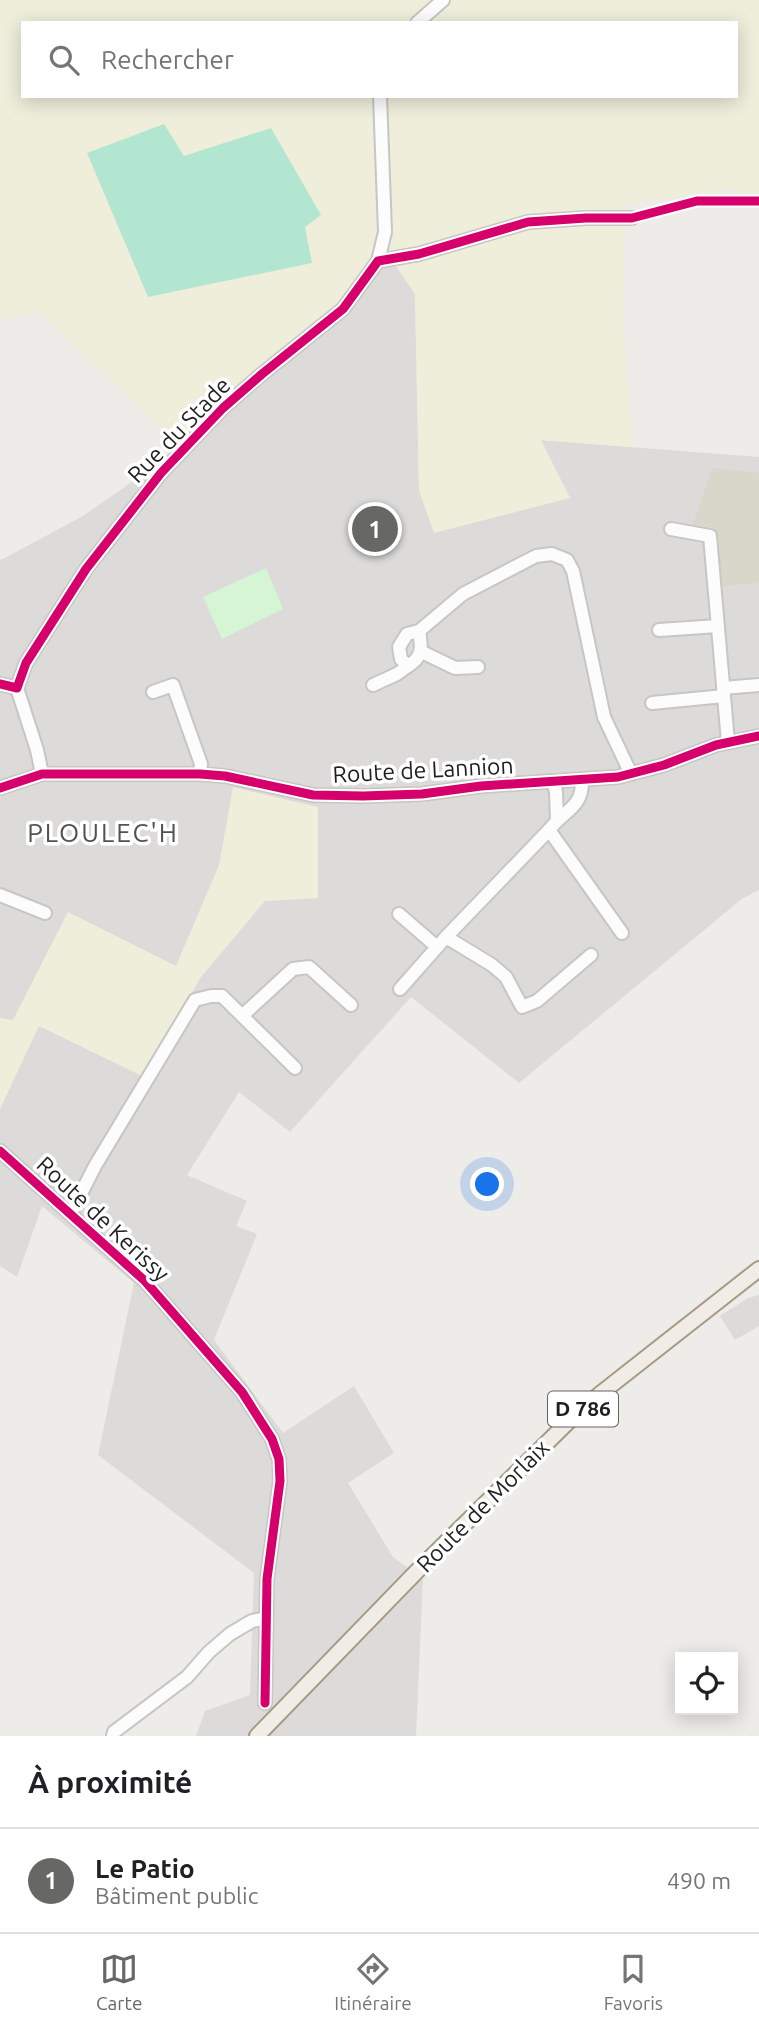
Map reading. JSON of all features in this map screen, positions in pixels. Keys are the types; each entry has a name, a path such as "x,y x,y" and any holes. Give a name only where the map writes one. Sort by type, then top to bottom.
{"main road":[{"name":"Route de Morlaix","path":"264,1733 458,1531 569,1421 759,1269"}],"street":[{"path":"419,21 443,0"},
{"name":"Rue du Stade","path":"17,688 26,663 86,569 161,473 223,408 343,309 378,261 385,232 380,98"},
{"path":"378,261 419,254 528,222 632,218"},
{"path":"671,528 709,536 728,742"},
{"path":"408,666 401,659 399,647 407,634 419,631 463,594 536,556 552,554 567,560 573,571 604,717 631,774"},
{"path":"659,630 718,626"},
{"path":"373,685 417,661 422,652 419,631"},
{"path":"422,652 455,668 478,667"},
{"path":"0,684 17,688 42,774"},
{"path":"153,692 173,685 201,764 200,774"},
{"path":"652,703 759,685"},
{"name":"Route de Lannion","path":"0,788 42,774 200,774 225,776 313,795 422,794 481,786 631,774 728,742 759,736"},
{"path":"400,989 446,937 579,801 583,791 582,780"},
{"path":"553,781 556,792 553,825 622,933"},
{"path":"0,895 45,913"},
{"path":"399,914 437,947"},
{"path":"446,937 492,965 506,977 522,1007 537,1001 591,955"},
{"path":"243,1015 293,969 309,967 351,1005"},
{"path":"71,1213 95,1166 195,1000 222,996 295,1068"},
{"name":"Route de Kerissy","path":"0,1151 145,1280 242,1392 272,1439 279,1459 280,1481 267,1579 265,1703"},
{"path":"113,1736 114,1732 187,1677 208,1652 230,1634 252,1621 266,1618"}],"shaded area":[{"path":"376,264 396,266 415,294 419,491 570,498 540,440 759,457 759,890 743,898 519,1083 411,997 290,1132 239,1092 187,1175 247,1201 236,1226 257,1234 214,1340 283,1433 354,1386 394,1453 348,1483 393,1557 423,1579 416,1736 196,1736 205,1711 250,1695 254,1573 98,1455 134,1283 42,1206 17,1277 0,1266 0,559 83,516 180,448"},
{"path":"395,279 405,301 406,367 400,367 399,297 390,283"},
{"path":"409,382 415,382 417,491 412,491"},
{"path":"712,468 759,473 759,583 720,586 714,528 693,524"},
{"path":"126,626 135,652 58,677 50,654 57,649"},
{"path":"759,1295 759,1326 735,1340 720,1316 748,1298"}],"green space":[{"path":"0,0 759,0 759,194 724,189 625,205 623,325 633,447 541,440 570,498 434,533 419,491 415,294 396,266 376,264 335,315 180,448 40,312 0,320"},
{"path":"164,124 184,156 271,128 321,215 305,227 312,263 148,297 87,153"},
{"path":"266,568 283,609 222,639 203,597"},
{"path":"233,787 318,807 318,898 265,901 201,977 144,1077 39,1026 0,1109 0,1018 13,1020 68,912 176,966 219,865"}],"cycle path":[{"path":"0,684 17,688 26,663 86,569 161,473 223,408 343,309 378,261 419,254 528,222 632,218 697,201 759,201"},
{"path":"0,788 42,774 200,774 225,776 313,795 422,794 481,786 618,777 664,765 716,745 759,736"},
{"path":"0,1151 145,1281 242,1392 272,1439 279,1459 280,1481 267,1579 265,1703"}],"place":[{"name":"Le Patio","path":"375,529"}],"district":[{"name":"PLOULEC'H","path":"103,833"}]}
